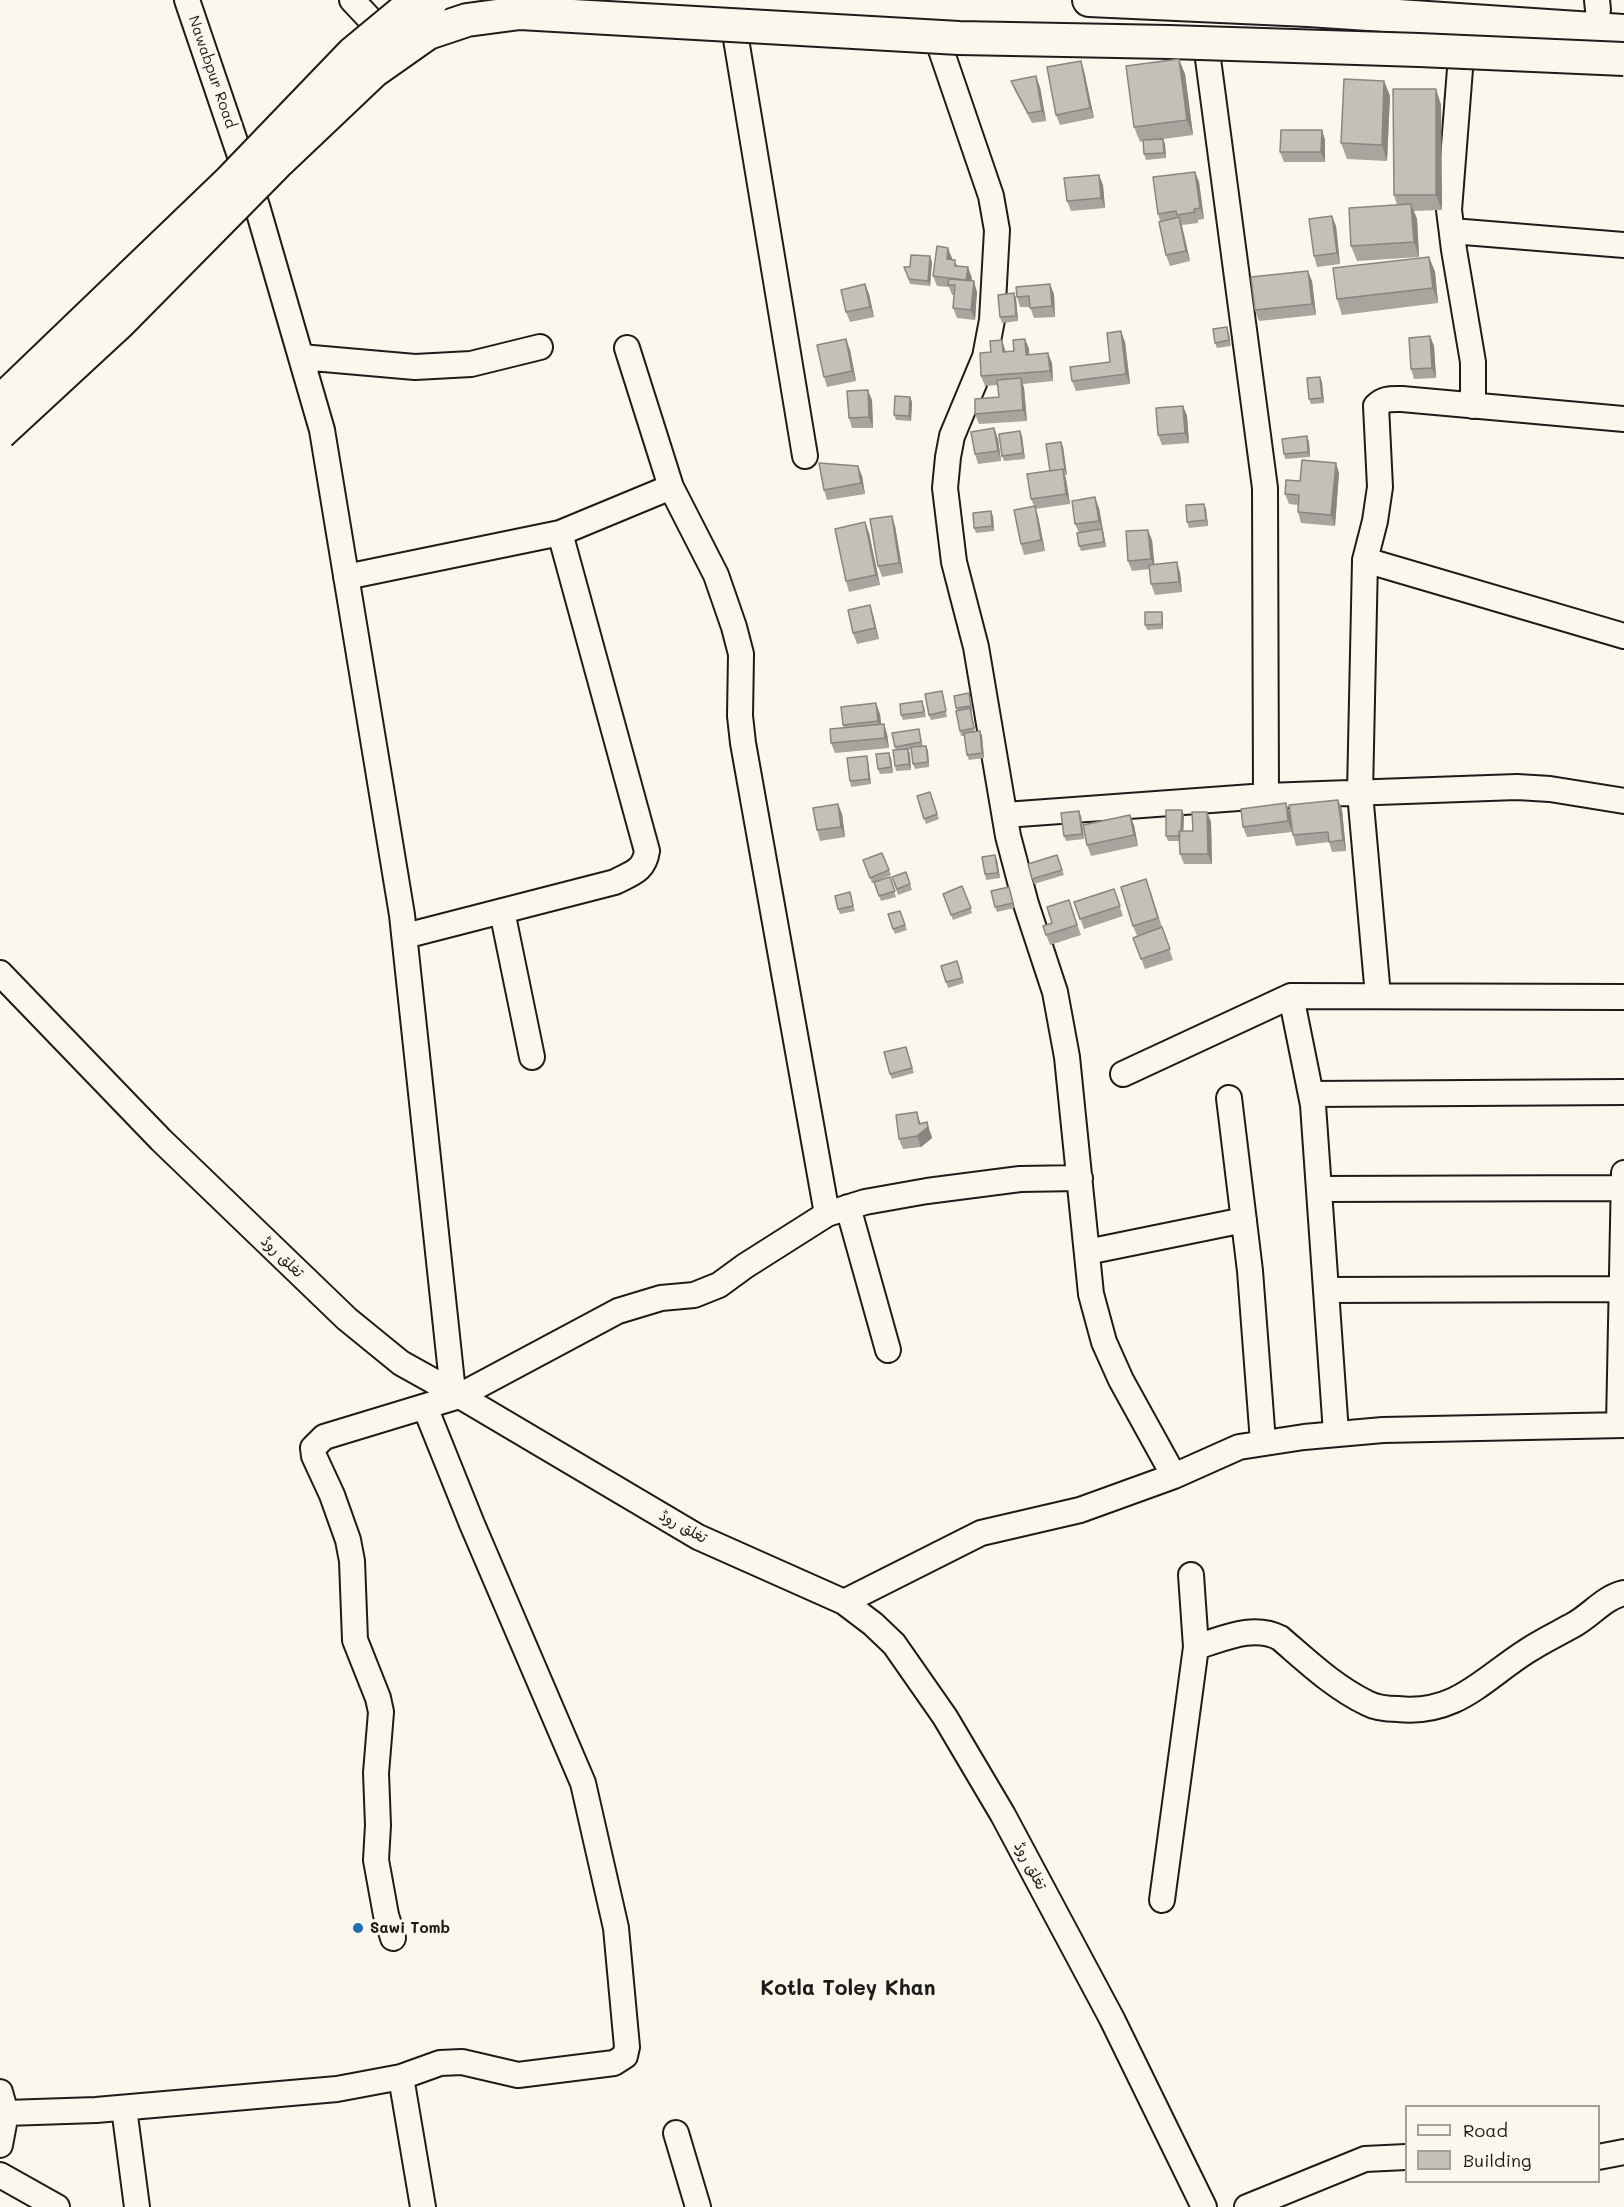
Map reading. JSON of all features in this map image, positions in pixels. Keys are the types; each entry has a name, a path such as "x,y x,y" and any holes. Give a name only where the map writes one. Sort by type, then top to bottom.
{"main road":[{"path":"0,402 229,182 352,53 367,15 405,10 432,0"},
{"path":"1089,0 1308,10 1624,31"},
{"path":"0,433 119,323 276,164 374,71 428,33 467,20 520,13 959,38 1168,42 1624,59"}],"street":[{"name":"Nawabpur Road","path":"187,0 238,145 322,430 405,936 456,1394"},
{"path":"367,15 412,0"},
{"path":"735,33 805,456"},
{"path":"940,47 992,196 997,230 992,320 985,357 952,436 945,488 954,562 976,647 1005,815 1026,904 1054,992 1067,1057 1091,1294 1104,1342 1120,1380 1174,1476"},
{"path":"1208,58 1265,488 1266,796"},
{"path":"1460,69 1449,210 1463,312 1473,362 1473,406"},
{"path":"1452,231 1624,245"},
{"path":"301,357 415,367 471,364 540,347"},
{"path":"627,348 671,488 716,575 741,654 740,716 743,743 837,1211 888,1350"},
{"path":"1378,996 1360,793 1365,561 1375,521 1380,487 1376,406 1381,401 1389,399 1624,418"},
{"path":"346,577 560,533 671,488"},
{"path":"405,936 615,882 642,867 646,861 647,851 560,533"},
{"path":"1365,561 1624,636"},
{"path":"1005,815 1266,796 1517,787 1550,789 1624,801"},
{"path":"502,911 532,1057"},
{"name":"تغلق روڈ","path":"0,973 161,1140 347,1319 401,1363 698,1537 844,1602 873,1624 894,1644 945,1717 1003,1815 1112,2019 1204,2207"},
{"path":"1291,996 1311,1094 1320,1189 1336,1433"},
{"path":"1123,1074 1291,996 1624,997"},
{"path":"1311,1094 1624,1092"},
{"path":"1229,1098 1244,1220 1263,1442"},
{"path":"844,1602 981,1533 1080,1510 1174,1476 1239,1447 1336,1433 1383,1430 1622,1425 1624,1173"},
{"path":"393,1938 386,1915 376,1860 378,1825 376,1773 381,1712 378,1698 355,1640 353,1571 348,1540 332,1495 314,1456 313,1448 324,1437 425,1407 456,1394 618,1311 661,1299 694,1295 719,1285 779,1243 837,1211 865,1202 938,1189 1020,1179 1080,1178"},
{"path":"1320,1189 1624,1188"},
{"path":"1087,1252 1244,1220"},
{"path":"1327,1290 1623,1289"},
{"path":"0,2145 3,2102 124,2108 337,2089 401,2077 440,2063 462,2062 518,2075 614,2063 625,2056 627,2047 616,1928 583,1783 472,1524 425,1407"},
{"path":"1162,1900 1196,1647 1191,1575"},
{"path":"1196,1647 1238,1634 1271,1633 1335,1685 1370,1705 1411,1711 1431,1709 1447,1704 1485,1683 1526,1651 1577,1623 1608,1599 1624,1593"},
{"path":"401,2077 423,2207"},
{"path":"124,2108 137,2207"},
{"path":"676,2133 698,2207"},
{"path":"1600,2157 1624,2152"},
{"path":"1247,2207 1365,2159 1405,2157"},
{"path":"0,2175 57,2207"}],"building":[{"path":"1179,59 1187,120 1134,127 1126,66"},
{"path":"1081,61 1090,108 1056,115 1047,67"},
{"path":"1036,76 1042,111 1028,113 1011,81"},
{"path":"1344,79 1384,81 1382,145 1341,143"},
{"path":"1393,89 1436,89 1436,195 1394,195"},
{"path":"1281,130 1322,130 1321,152 1280,152"},
{"path":"1163,139 1164,153 1144,154 1143,140"},
{"path":"1195,172 1200,208 1194,209 1195,212 1177,215 1176,211 1158,214 1153,177"},
{"path":"1099,175 1101,198 1067,201 1064,178"},
{"path":"1411,204 1414,242 1351,246 1349,208"},
{"path":"1332,216 1337,253 1314,256 1309,219"},
{"path":"1179,217 1186,251 1166,255 1159,222"},
{"path":"937,246 948,248 947,259 955,260 955,266 968,267 966,280 933,276"},
{"path":"911,255 930,256 928,281 909,279 904,267 910,267"},
{"path":"1429,257 1433,288 1337,299 1333,268"},
{"path":"1308,271 1312,304 1255,310 1251,277"},
{"path":"949,279 974,281 971,310 953,308 955,285 948,285"},
{"path":"865,284 870,307 846,312 841,290"},
{"path":"1050,284 1052,306 1030,308 1029,296 1017,297 1016,287"},
{"path":"1014,293 1016,316 1000,317 998,295"},
{"path":"1227,327 1229,340 1215,343 1213,329"},
{"path":"1121,331 1126,374 1072,381 1070,367 1110,362 1107,333"},
{"path":"1430,336 1432,368 1411,369 1409,338"},
{"path":"846,339 852,371 824,377 817,345"},
{"path":"1025,339 1026,355 1048,353 1050,371 981,376 980,353 991,352 990,341 1002,340 1003,352 1014,351 1013,340"},
{"path":"1320,377 1322,398 1309,399 1307,378"},
{"path":"1021,378 1023,410 975,414 975,399 999,397 997,380"},
{"path":"868,390 869,417 849,418 847,391"},
{"path":"895,396 910,397 909,416 894,415"},
{"path":"1183,406 1185,433 1158,435 1156,408"},
{"path":"994,428 998,451 975,454 971,432"},
{"path":"1020,431 1023,453 1002,456 999,434"},
{"path":"1307,436 1308,452 1284,454 1282,439"},
{"path":"1061,442 1065,470 1050,471 1046,444"},
{"path":"1302,460 1336,463 1331,515 1298,512 1299,495 1285,494 1286,480 1300,481"},
{"path":"819,463 858,466 861,483 824,490"},
{"path":"1063,469 1066,494 1031,499 1027,474"},
{"path":"1095,497 1099,521 1075,524 1072,501"},
{"path":"1204,504 1206,520 1187,522 1186,505"},
{"path":"1035,506 1041,540 1021,544 1014,510"},
{"path":"991,511 992,526 974,528 973,513"},
{"path":"892,516 899,563 878,566 870,519"},
{"path":"865,522 876,575 846,581 835,529"},
{"path":"1102,529 1104,542 1079,546 1077,533"},
{"path":"1148,530 1151,559 1128,561 1126,531"},
{"path":"1177,562 1179,582 1151,584 1149,565"},
{"path":"870,605 875,628 853,633 848,610"},
{"path":"1145,612 1162,612 1162,624 1145,625"},
{"path":"942,691 946,711 929,715 925,694"},
{"path":"969,693 971,706 956,708 954,696"},
{"path":"922,701 924,712 901,715 900,704"},
{"path":"876,703 878,721 843,725 841,707"},
{"path":"970,708 974,728 960,731 956,711"},
{"path":"884,724 885,738 831,743 830,729"},
{"path":"919,729 921,742 895,747 892,733"},
{"path":"980,731 982,753 967,755 964,733"},
{"path":"926,746 928,762 913,764 911,747"},
{"path":"908,749 909,764 895,766 893,750"},
{"path":"889,753 891,767 878,769 876,754"},
{"path":"867,756 869,779 850,781 847,758"},
{"path":"930,792 937,814 924,819 917,796"},
{"path":"1338,800 1343,840 1329,842 1328,832 1293,835 1289,805"},
{"path":"1286,803 1288,821 1243,827 1241,809"},
{"path":"838,804 841,827 817,830 813,808"},
{"path":"1166,810 1182,810 1180,836 1166,836"},
{"path":"1079,811 1082,834 1064,836 1061,813"},
{"path":"1192,812 1207,812 1208,854 1180,854 1179,831 1193,831"},
{"path":"1130,815 1134,835 1087,845 1083,825"},
{"path":"882,853 889,870 870,878 863,860"},
{"path":"995,855 998,873 985,874 982,857"},
{"path":"1057,855 1062,870 1032,879 1028,864"},
{"path":"906,872 910,884 897,889 892,877"},
{"path":"890,877 895,891 879,896 874,882"},
{"path":"1146,879 1158,918 1133,926 1121,887"},
{"path":"962,886 971,908 951,915 943,894"},
{"path":"1009,887 1013,903 995,907 991,891"},
{"path":"1114,889 1120,906 1080,919 1074,902"},
{"path":"850,892 853,906 838,909 835,896"},
{"path":"1069,900 1077,925 1046,935 1043,926 1052,923 1047,907"},
{"path":"900,911 905,925 893,929 888,914"},
{"path":"1162,927 1170,949 1141,959 1133,938"},
{"path":"957,961 962,978 946,982 941,966"},
{"path":"906,1047 912,1068 890,1074 884,1052"},
{"path":"917,1112 919,1124 927,1122 928,1127 917,1136 899,1139 896,1115"}],"place":[{"name":"Sawi Tomb","path":"358,1928"}],"district":[{"name":"Kotla Toley Khan","path":"848,1989"}]}
